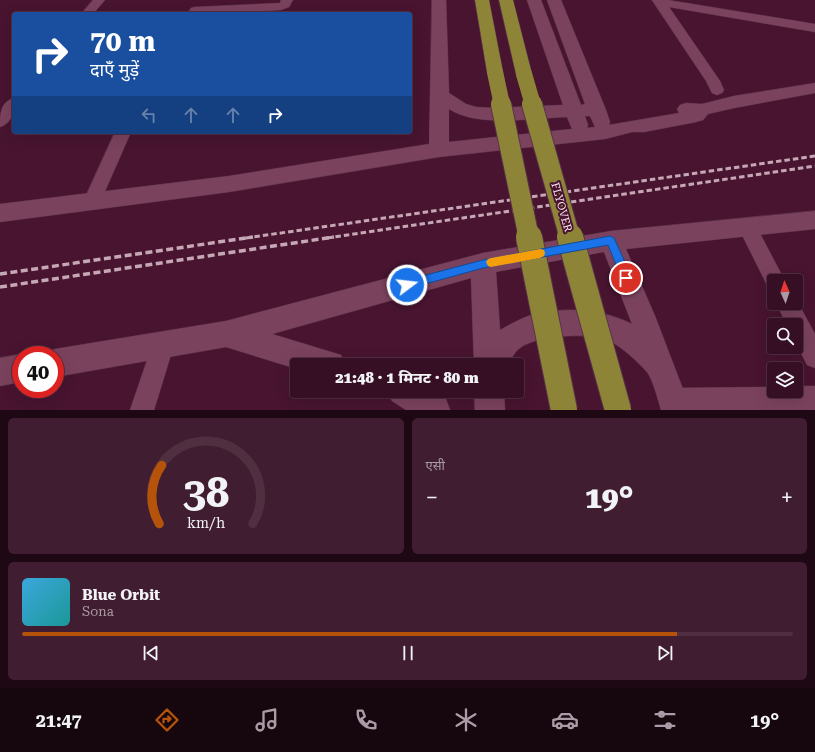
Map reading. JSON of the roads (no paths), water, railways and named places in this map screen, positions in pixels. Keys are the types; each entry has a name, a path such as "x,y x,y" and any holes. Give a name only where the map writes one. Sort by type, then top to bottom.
{"highway":[{"path":"482,0 495,72 564,410"},
{"name":"FLYOVER","path":"506,0 524,74 618,410"}],"street":[{"path":"89,12 99,0"},
{"path":"194,12 205,0"},
{"path":"205,12 280,6 285,5 287,0"},
{"path":"439,0 439,150"},
{"path":"534,0 583,135"},
{"path":"554,0 605,132"},
{"path":"659,1 815,28"},
{"path":"659,1 714,80 717,90"},
{"path":"0,213 93,200 229,184 439,150 605,132 632,126 644,126 696,116 702,110 734,102 815,88"},
{"path":"440,95 460,108 474,113 493,114 597,110"},
{"path":"0,122 12,106"},
{"path":"93,200 122,134"},
{"path":"64,361 226,334 483,264 610,240 815,220"},
{"path":"747,227 771,274"},
{"path":"610,240 642,316 675,405 815,398"},
{"path":"483,264 489,358"},
{"path":"791,310 815,357"},
{"path":"494,358 509,339 529,329 559,324 581,323 612,328 630,338 660,365"},
{"path":"226,334 307,358"},
{"path":"142,410 163,344"},
{"path":"0,372 12,370"},
{"path":"414,398 435,410"},
{"path":"489,398 490,410"}],"railway":[{"path":"246,238 815,156"},
{"path":"327,238 815,166"},
{"path":"0,274 253,237"},
{"path":"0,287 334,237"}]}
